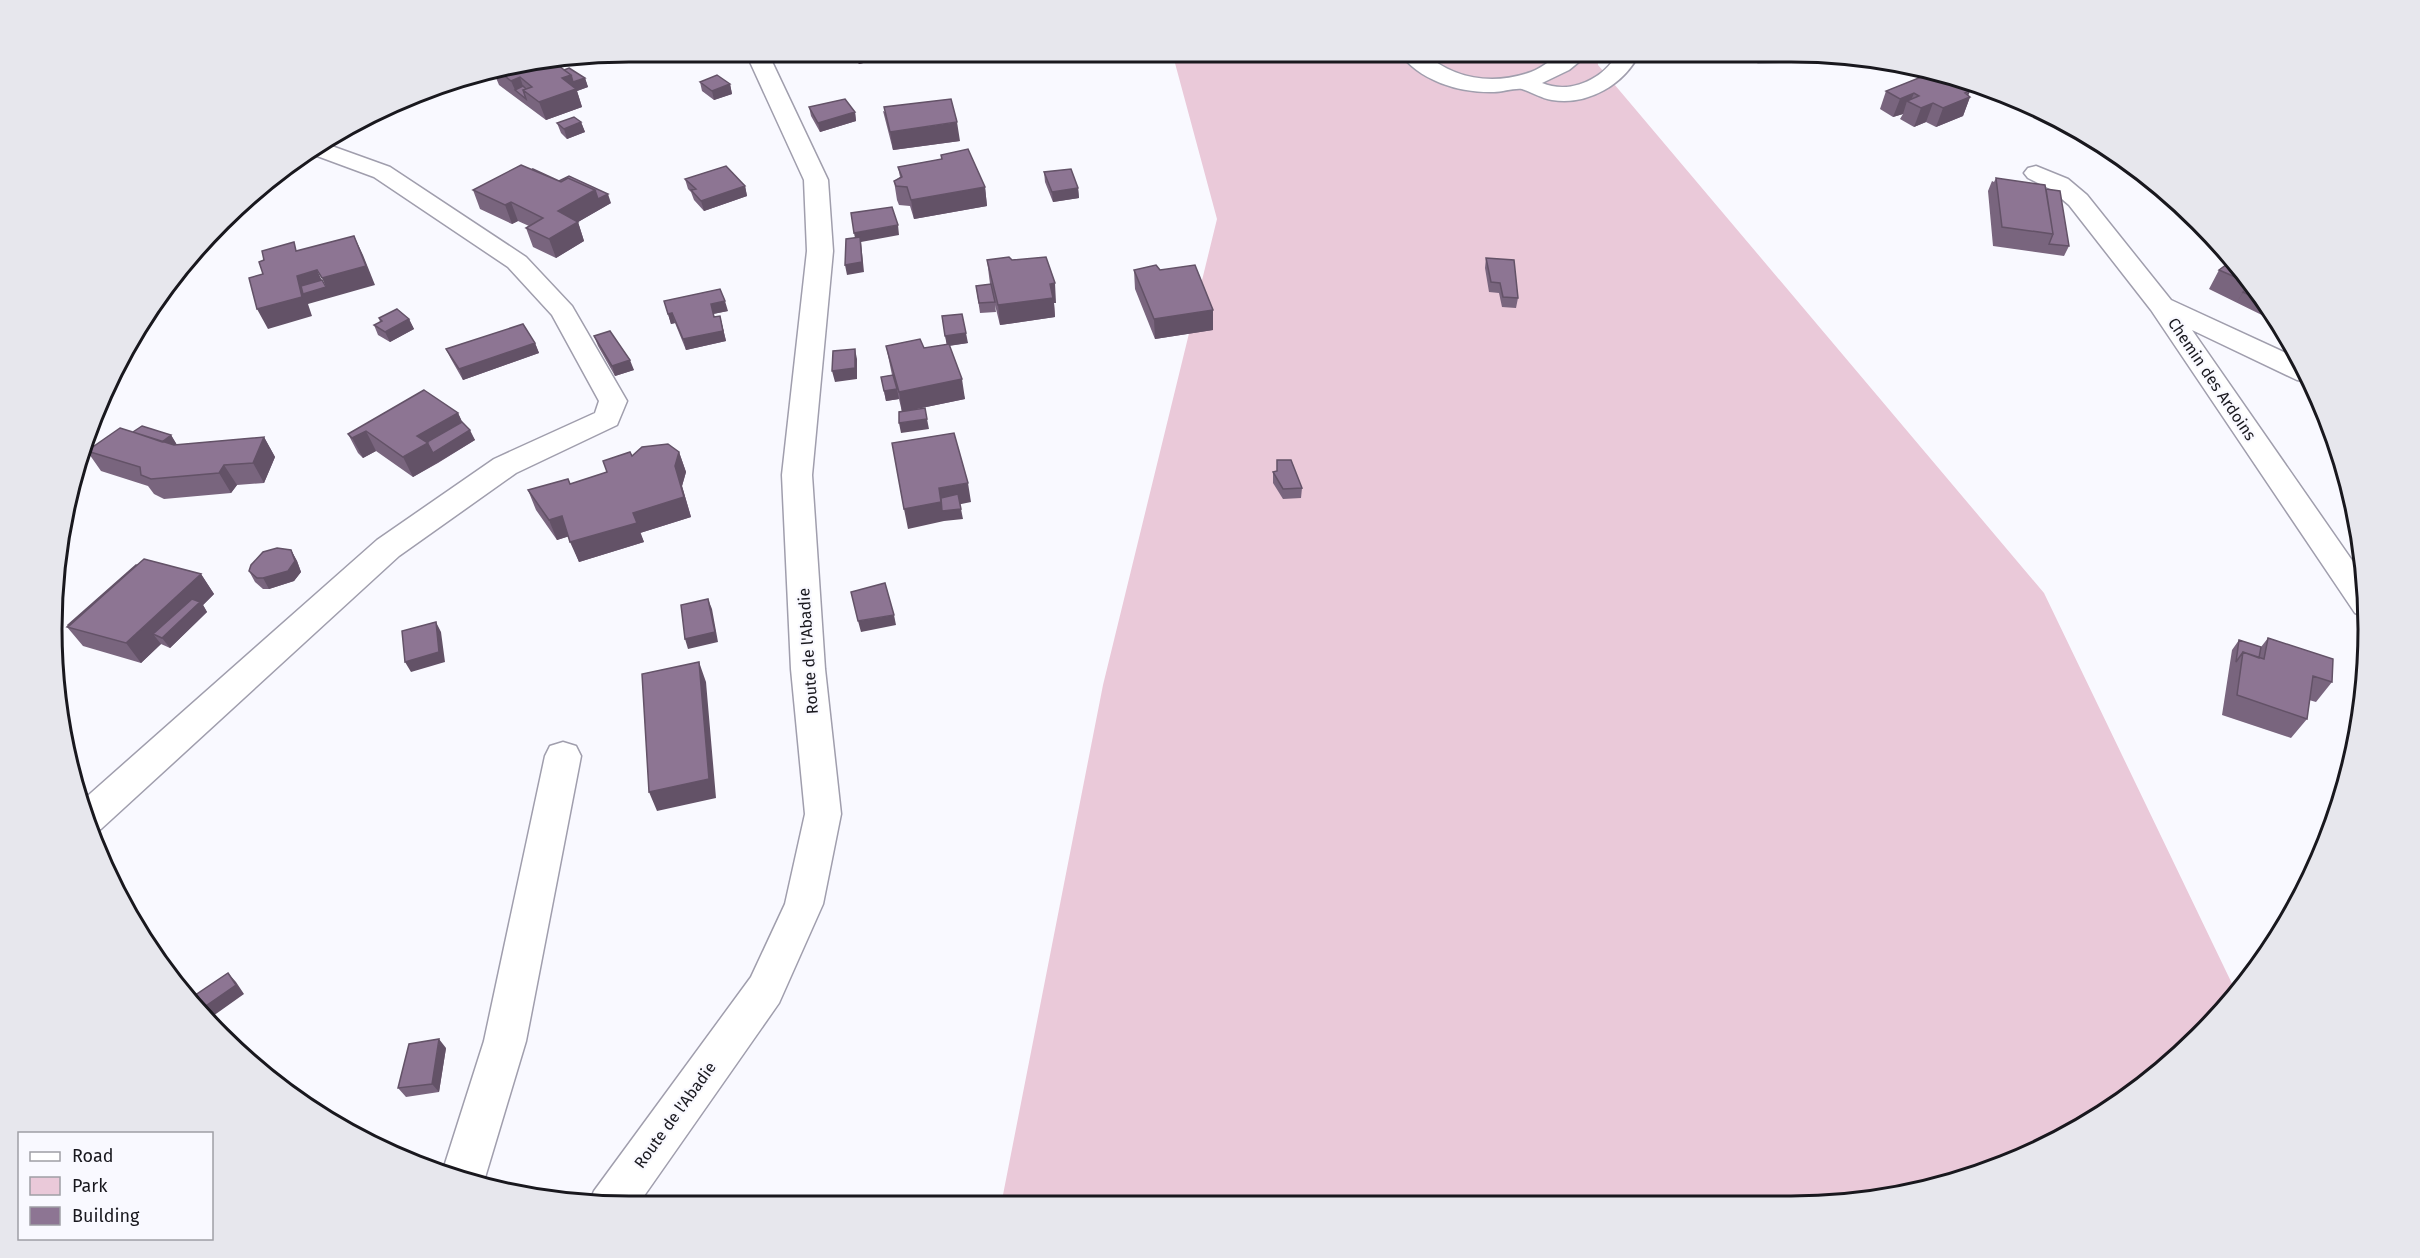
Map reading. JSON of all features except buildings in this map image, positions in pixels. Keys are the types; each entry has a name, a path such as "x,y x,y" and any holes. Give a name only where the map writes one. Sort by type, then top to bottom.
{"street":[{"name":"Route de l'Abadie","path":"617,1196 765,990 804,904 823,814 808,669 797,475 820,251 816,180 761,62"},
{"path":"1420,62 1429,71 1449,80 1500,85 1524,82 1557,69 1566,62"},
{"path":"1550,62 1557,69"},
{"path":"1524,82 1543,92 1574,93 1605,82 1624,62"},
{"path":"93,814 388,548 505,466 607,418 613,401 563,312 517,262 449,219 382,172 324,151"},
{"name":"Chemin des Ardoins","path":"2036,173 2059,184 2078,200 2161,305 2357,592"},
{"path":"2161,305 2295,368"},
{"path":"465,1172 505,1041 563,756"}],"green space":[{"path":"1175,62 1598,62 2044,593 2233,985 2218,1003 2165,1056 2106,1101 2075,1120 2008,1153 1938,1177 1902,1186 1865,1192 1791,1196 1003,1196 1103,685 1217,219"}]}
